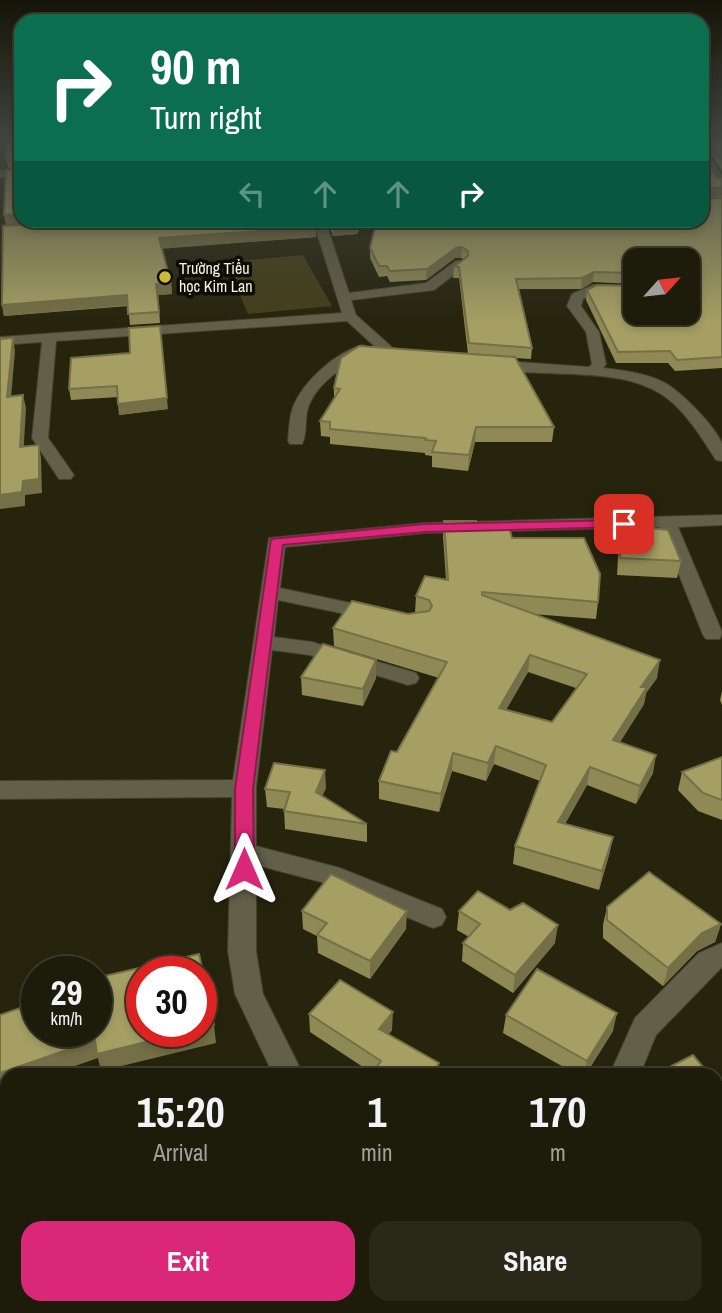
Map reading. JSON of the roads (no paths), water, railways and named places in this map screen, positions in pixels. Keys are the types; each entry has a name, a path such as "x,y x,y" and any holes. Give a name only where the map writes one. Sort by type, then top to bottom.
{"street":[{"path":"322,228 349,317 389,352 428,358"},
{"path":"344,297 429,287 460,264"},
{"path":"593,372 599,364 598,348 592,327 574,306 577,297 593,289 623,290"},
{"path":"0,341 349,317"},
{"path":"48,338 40,438 65,475"},
{"path":"296,442 302,405 314,387 347,359 377,341"},
{"path":"481,363 618,374 660,386 687,409 722,456"},
{"path":"285,1068 250,994 242,951 244,789 276,542 425,528 722,520"},
{"path":"667,522 713,635"},
{"path":"270,592 392,617"},
{"path":"263,642 312,649 408,678"},
{"path":"0,790 244,789"},
{"path":"244,852 331,875 433,917"},
{"path":"628,1068 645,1027 709,961 722,954"}],"place":[{"name":"Trường Tiểu học Kim Lan","path":"165,277"}]}
